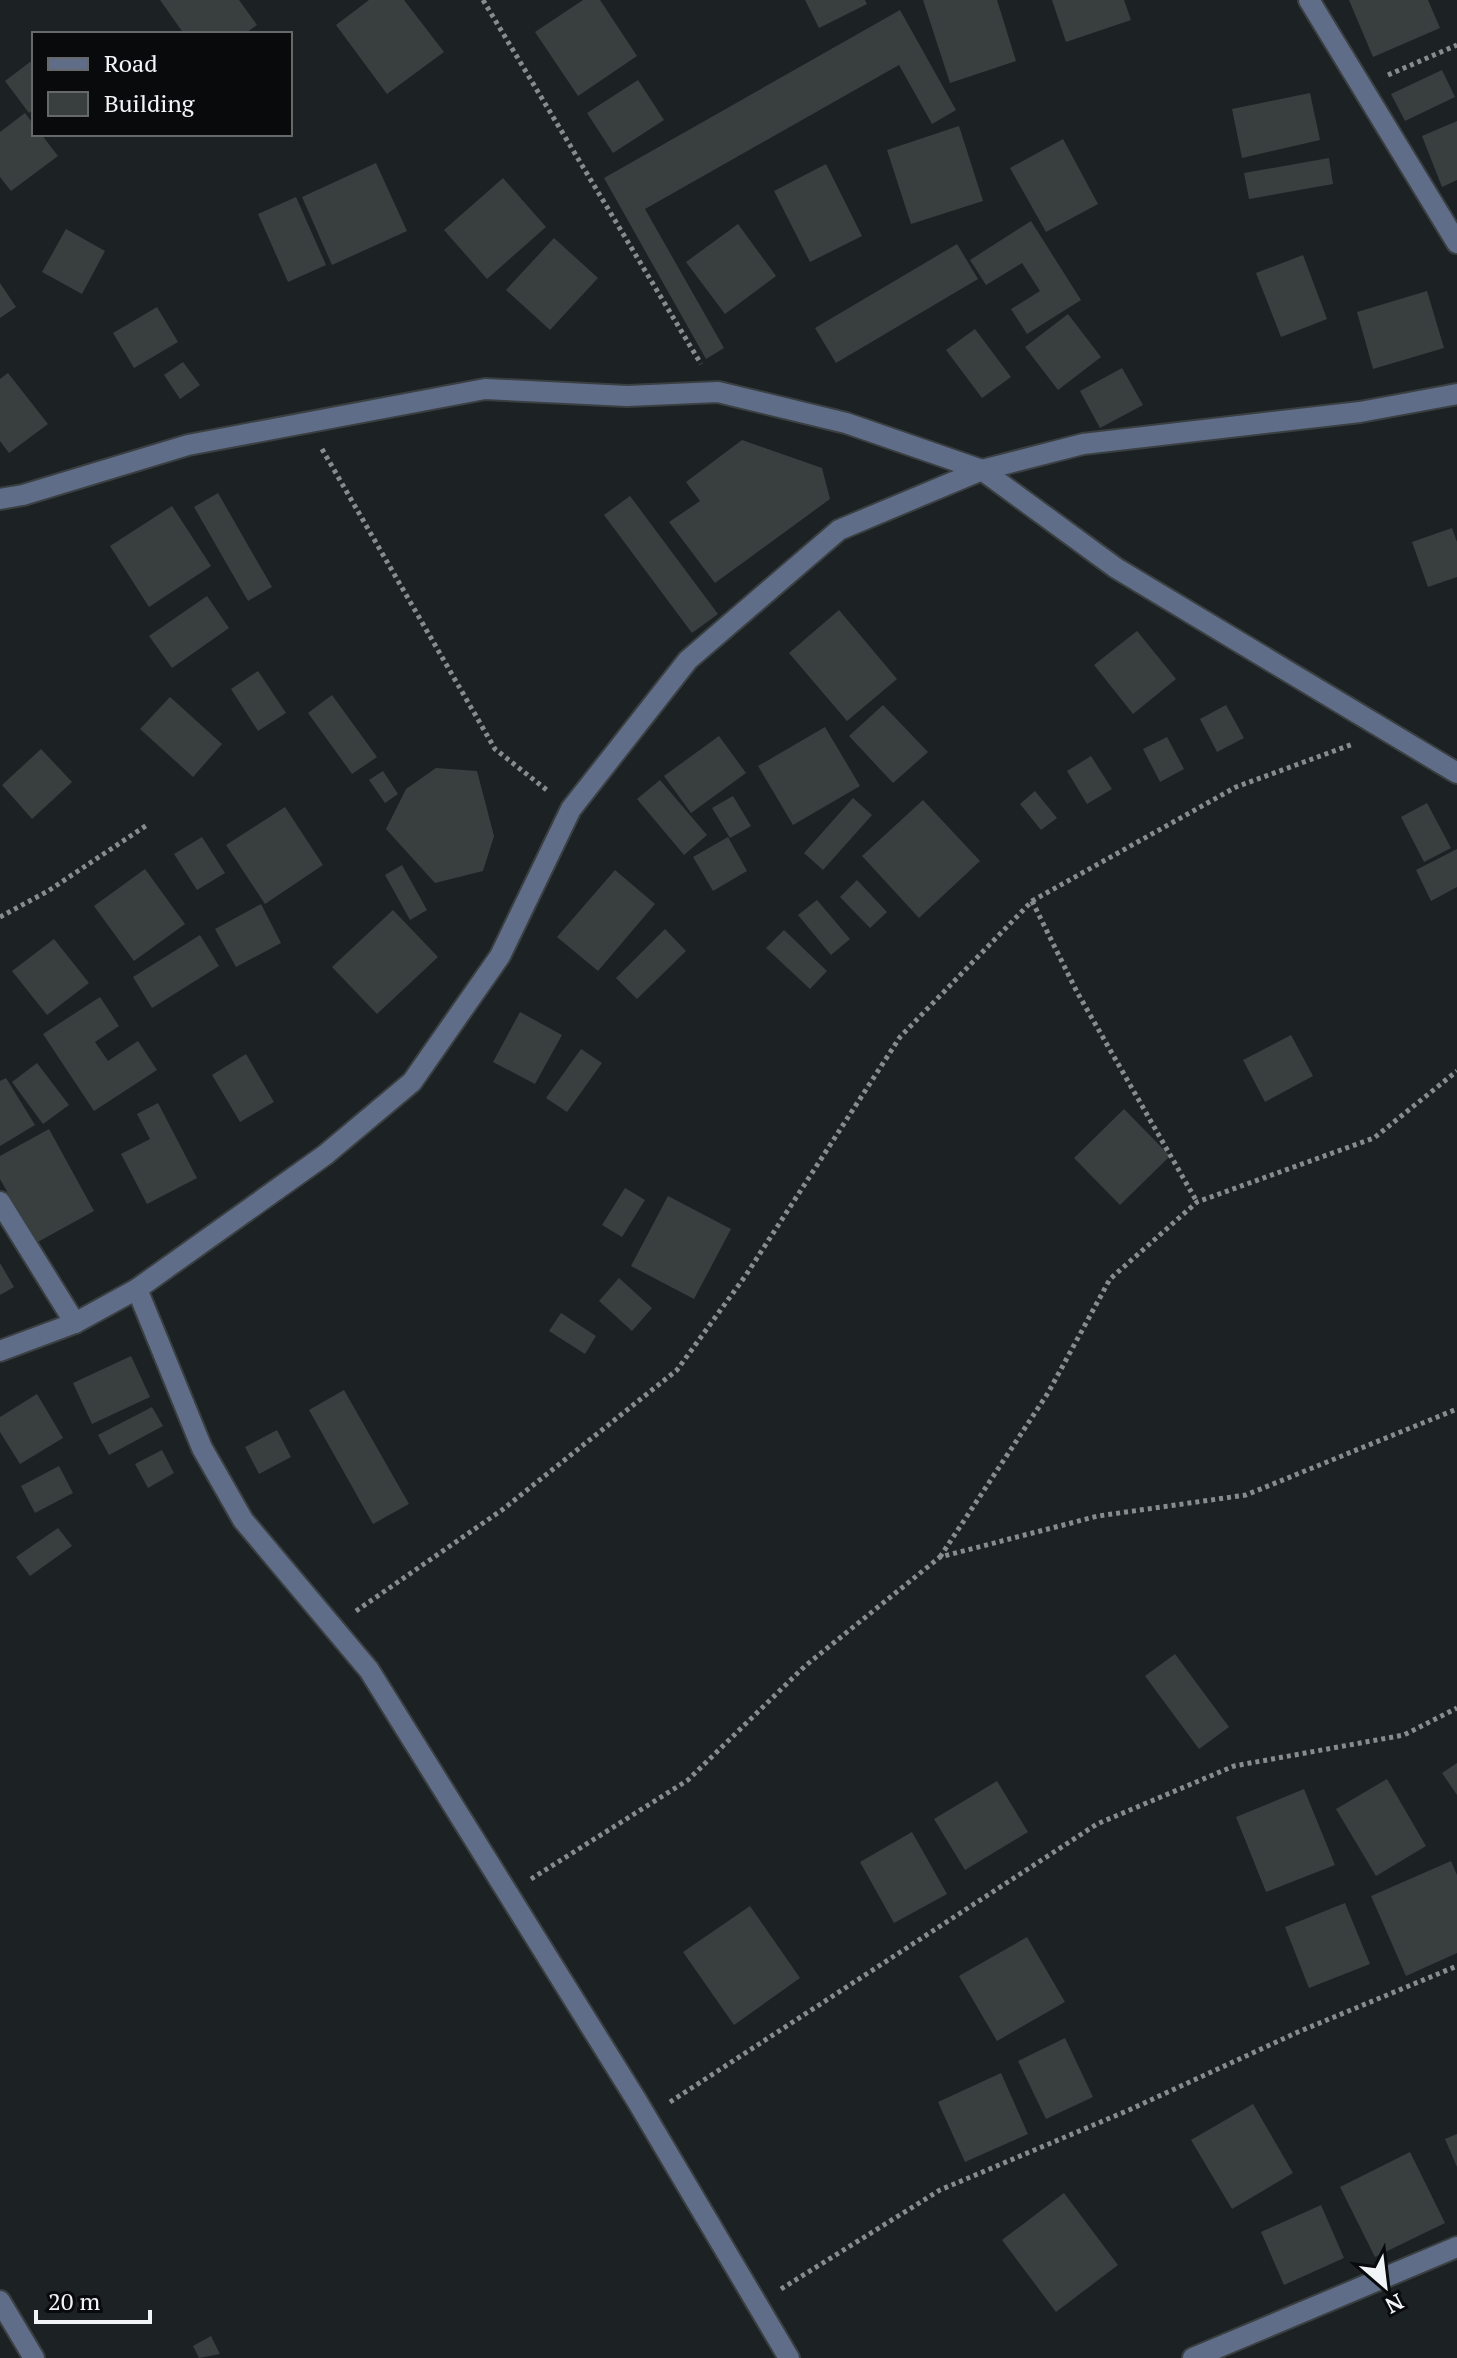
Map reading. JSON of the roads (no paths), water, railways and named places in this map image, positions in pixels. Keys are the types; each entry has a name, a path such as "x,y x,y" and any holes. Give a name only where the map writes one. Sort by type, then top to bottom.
{"street":[{"path":"1309,0 1457,243"},
{"path":"0,499 23,495 188,445 485,389 627,396 718,392 846,423 982,470 1116,568 1457,773"},
{"path":"0,1351 75,1323 137,1289 325,1155 412,1082 500,956 571,809 688,660 839,530 982,470 1083,444 1360,412 1457,394"},
{"path":"0,1202 75,1323"},
{"path":"137,1289 202,1448 243,1520 369,1670 647,2117 789,2358"},
{"path":"1193,2358 1457,2247"},
{"path":"0,2301 34,2358"}]}
